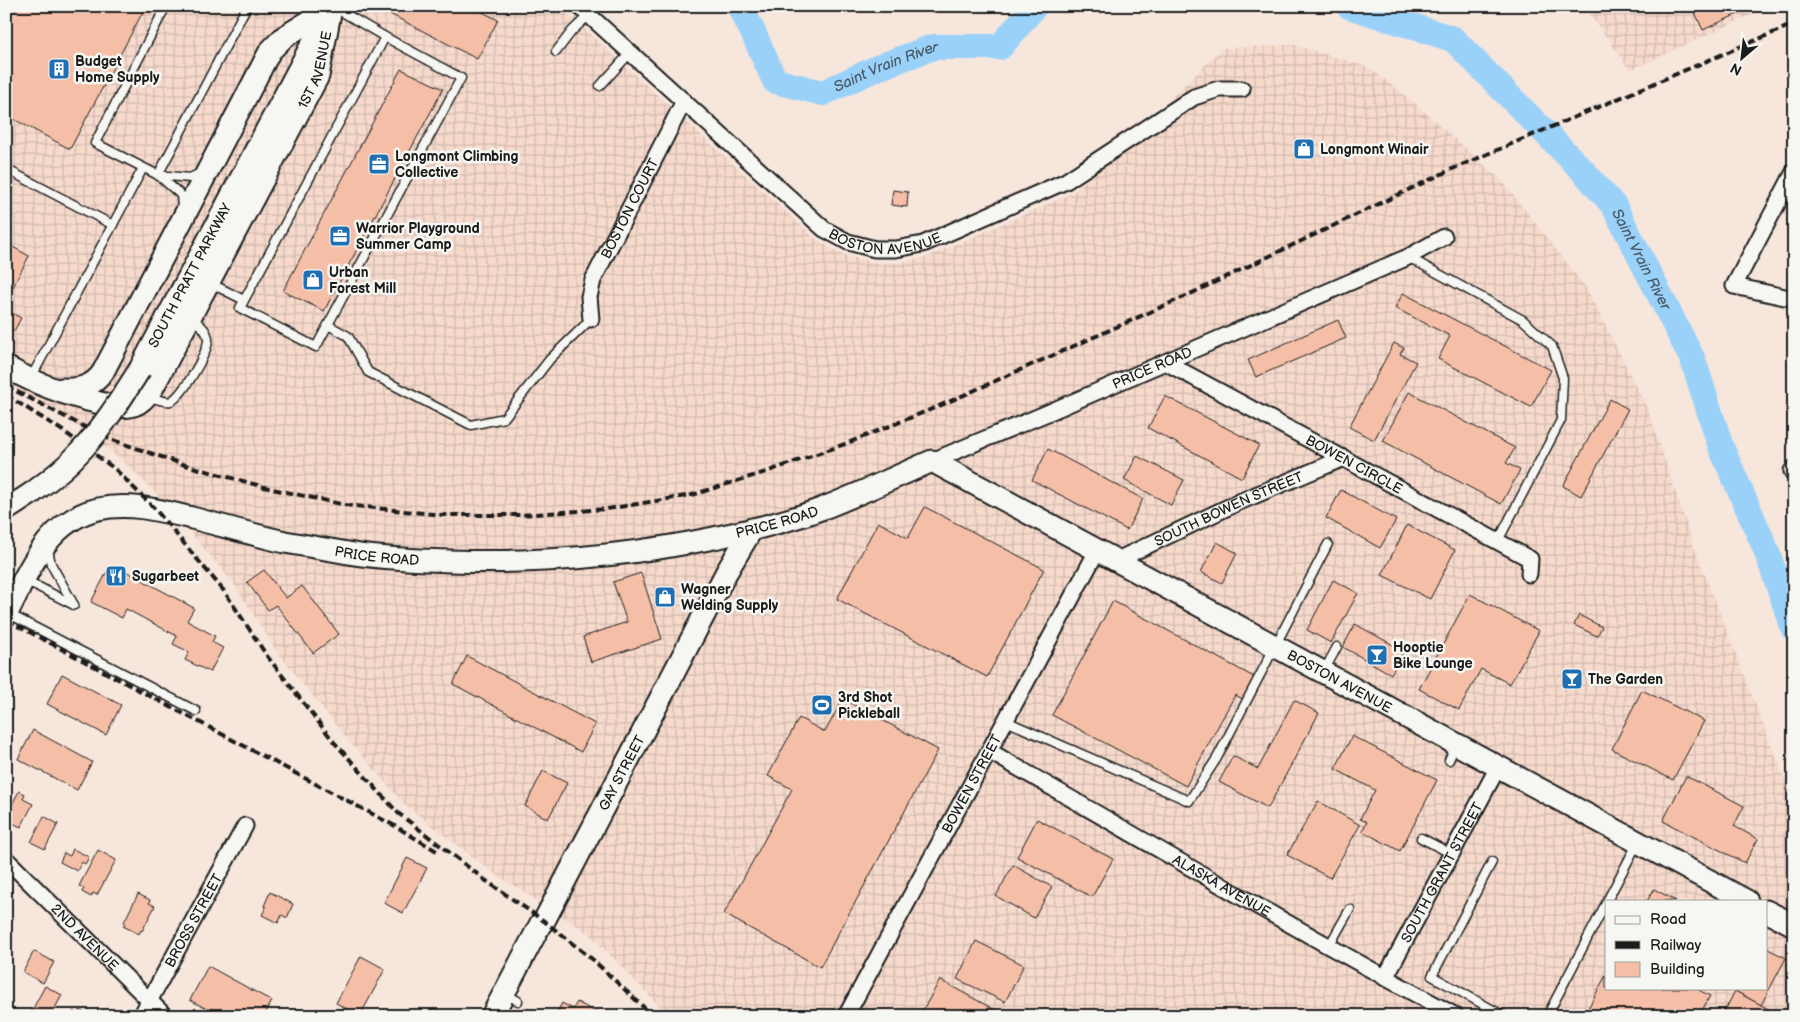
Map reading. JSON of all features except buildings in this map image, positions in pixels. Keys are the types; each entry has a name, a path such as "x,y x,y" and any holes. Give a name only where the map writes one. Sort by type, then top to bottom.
{"street":[{"name":"SOUTH PRATT PARKWAY","path":"6,510 57,474 77,456 124,395 140,369 332,7"},
{"name":"1ST AVENUE","path":"51,389 84,388 96,382 213,163 270,51 284,37 332,7"},
{"name":"1ST AVENUE","path":"6,367 51,389 76,397 120,407 133,406 142,401 153,387 318,76 332,7"},
{"name":"BOSTON AVENUE","path":"584,11 824,228 848,242 866,247 896,249 923,244 1066,181 1194,97 1219,89 1242,88"},
{"name":"BOSTON COURT","path":"591,319 590,297 593,280 684,101"},
{"path":"1794,172 1734,286 1794,299"},
{"name":"PRICE ROAD","path":"7,614 46,541 64,524 98,509 128,506 155,509 285,542 357,554 405,559 492,562 580,559 666,548 752,530 821,509 1408,257 1444,237"},
{"name":"BOWEN CIRCLE","path":"1165,362 1530,559 1529,574"},
{"name":"SOUTH BOWEN STREET","path":"1106,556 1344,458"},
{"name":"BOSTON AVENUE","path":"932,461 1324,673 1453,752 1498,767 1745,900"},
{"name":"GAY STREET","path":"492,1016 511,997 541,923 544,921 726,573 752,530"},
{"name":"BOWEN STREET","path":"846,1016 989,751 1106,556"},
{"name":"ALASKA AVENUE","path":"989,751 1152,846 1456,1016"},
{"name":"SOUTH GRANT STREET","path":"1385,978 1498,767"},
{"name":"BROSS STREET","path":"142,1016 245,826"},
{"name":"2ND AVENUE","path":"6,859 165,1016"},
{"path":"1768,912 1794,925"}],"lane":[{"path":"166,6 95,143 158,175 181,195 183,220"},
{"path":"158,175 247,6"},
{"path":"332,7 460,78 316,347 240,308 385,37"},
{"path":"556,52 584,11"},
{"path":"600,86 630,53"},
{"path":"158,175 190,178 199,175 213,163"},
{"path":"30,380 143,168"},
{"path":"6,169 113,225"},
{"path":"1408,257 1523,320 1552,346 1563,378 1561,420 1498,541"},
{"path":"208,282 244,300"},
{"path":"146,395 164,402 177,397 199,364 206,350 208,340 204,330 190,317"},
{"path":"328,325 348,336 368,372 470,425 504,418 550,359 591,319"},
{"path":"25,580 74,605 50,564 46,541"},
{"path":"1006,721 1189,800 1217,758 1328,544"},
{"path":"7,614 196,712"},
{"path":"1324,673 1338,647"},
{"path":"1421,838 1452,854"},
{"path":"1608,900 1638,842"},
{"path":"1492,862 1432,976 1504,1016"},
{"path":"1547,1016 1605,906"},
{"path":"1329,946 1350,909"}],"shaded area":[{"path":"6,6 559,6 816,239 843,255 873,262 897,263 927,257 1073,193 1223,48 1295,45 1370,68 1411,100 1502,181 1587,289 1648,410 1694,547 1794,803 1794,1016 669,1016 590,934 491,871 405,805 343,734 276,650 234,584 164,501 122,460 70,421 6,382"},
{"path":"1584,6 1771,6 1630,70"}],"waterway":[{"name":"Saint Vrain River","path":"739,6 775,81 823,93 877,68 933,47 1000,47 1035,6"},
{"name":"Saint Vrain River","path":"1349,6 1453,39 1585,173 1614,206 1693,360 1721,447 1765,547 1794,629"}],"railway":[{"path":"6,386 104,437 185,465 268,488 345,505 443,515 520,515 607,509 692,495 769,471 845,444 937,407 1186,296 1450,170 1794,24"},
{"path":"6,395 63,431 115,469 155,509 224,591 267,656 334,742 398,813 592,959 653,1016"},
{"path":"6,622 22,628 395,826 440,853"}],"place":[{"name":"Budget Home Supply","path":"59,69"},
{"name":"Longmont Winair","path":"1304,149"},
{"name":"Longmont Climbing Collective","path":"379,164"},
{"name":"Warrior Playground Summer Camp","path":"340,236"},
{"name":"Urban Forest Mill","path":"313,280"},
{"name":"Sugarbeet","path":"116,576"},
{"name":"Wagner Welding Supply","path":"665,597"},
{"name":"Hooptie Bike Lounge","path":"1377,655"},
{"name":"The Garden","path":"1572,679"},
{"name":"3rd Shot Pickleball","path":"822,705"}]}
